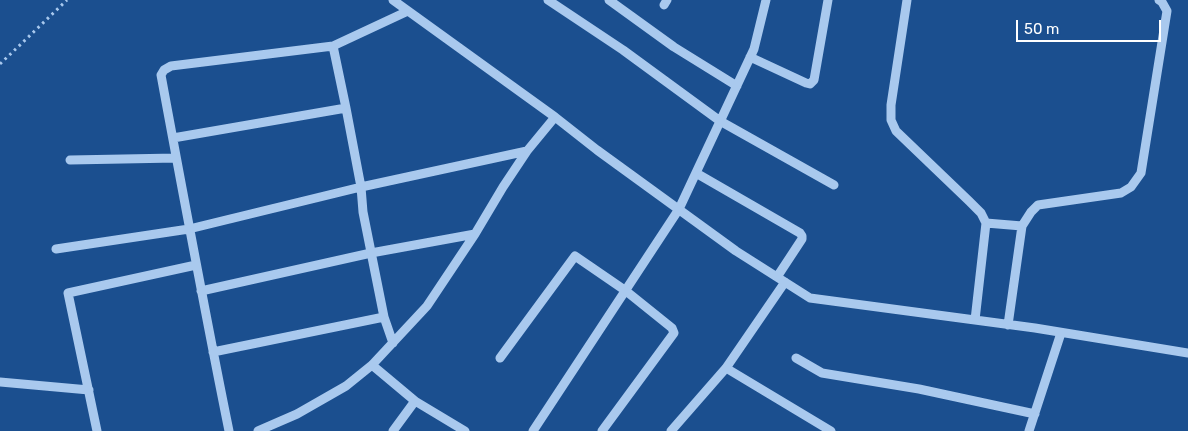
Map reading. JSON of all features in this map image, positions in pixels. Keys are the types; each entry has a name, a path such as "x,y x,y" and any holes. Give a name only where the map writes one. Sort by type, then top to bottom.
{"street":[{"path":"394,0 555,116 597,150 736,251 810,298 975,320 1188,353"},
{"path":"548,0 623,50 720,121 834,185"},
{"path":"609,0 674,47 737,86"},
{"path":"532,431 679,209 754,49 766,0"},
{"path":"750,58 810,84 814,80 828,0"},
{"path":"907,0 891,105 891,120 896,131 981,213 986,223 975,320"},
{"path":"1008,325 1022,226 1031,212 1038,205 1121,193 1131,187 1141,173 1167,11 1159,0"},
{"path":"229,431 161,75 170,66 333,46 408,11"},
{"path":"333,46 361,187 363,212 371,254 384,317 392,343"},
{"path":"173,138 346,108"},
{"path":"258,431 297,414 346,386 372,365 427,306 527,151 555,116"},
{"path":"56,249 189,229 361,187 527,151"},
{"path":"70,160 176,158"},
{"path":"696,172 800,233 802,239 777,277"},
{"path":"986,223 1022,226"},
{"path":"201,291 371,254 475,234"},
{"path":"500,358 575,256 626,291 672,328 674,334 602,431"},
{"path":"97,431 68,293 196,265"},
{"path":"671,431 726,368 785,282"},
{"path":"213,352 384,317"},
{"path":"1029,431 1062,333"},
{"path":"796,358 822,373 919,389 1035,414"},
{"path":"372,365 415,401 466,431"},
{"path":"726,368 831,431"},
{"path":"0,382 89,390"},
{"path":"393,431 415,401"}],"path":[{"path":"0,64 67,0"}]}
